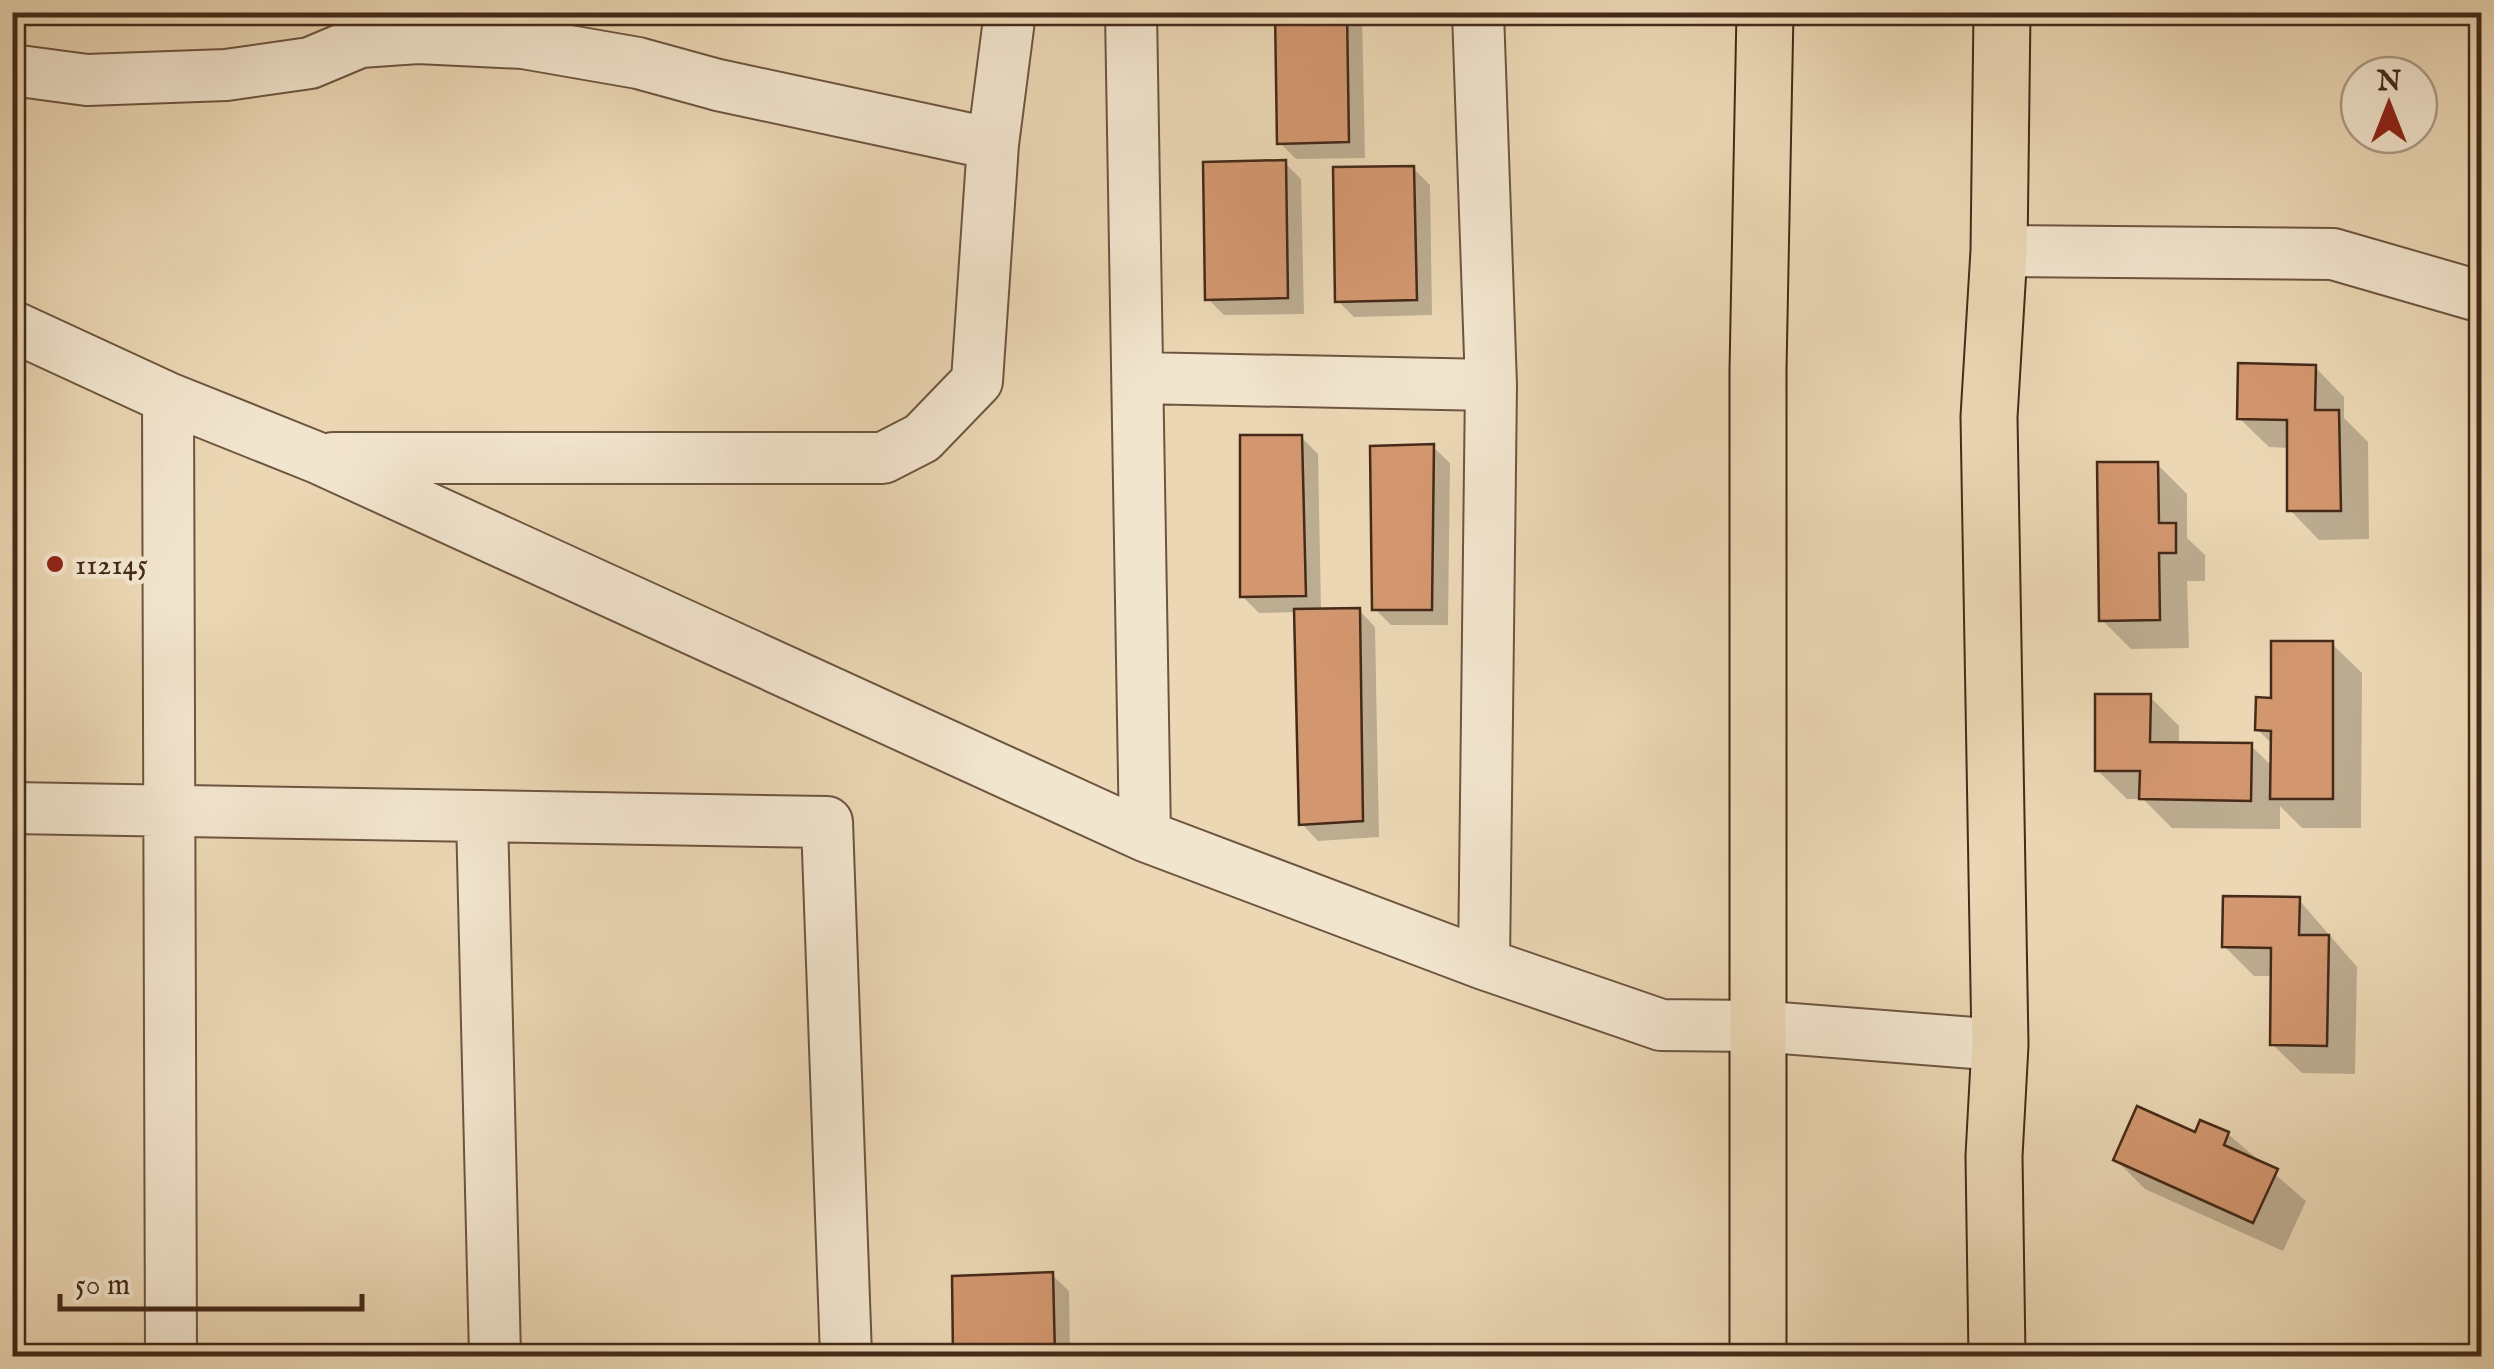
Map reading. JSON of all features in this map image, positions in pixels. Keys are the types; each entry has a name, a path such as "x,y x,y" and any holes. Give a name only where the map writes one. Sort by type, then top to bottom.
{"highway":[{"path":"1758,1356 1758,390 1765,12"},
{"path":"1997,1356 1994,1156 2000,1045 1989,614 1989,417 1999,252 2002,12"}],"street":[{"path":"318,458 883,458 922,438 977,382 994,144 1010,12"},
{"path":"1130,12 1145,836"},
{"path":"1478,12 1491,385 1484,964"},
{"path":"12,70 87,80 226,74 310,63 360,42 418,38 524,43 638,62 718,85 994,144"},
{"path":"1999,252 2332,254 2482,297"},
{"path":"12,326 168,398 318,458 1145,836 1484,964 1661,1025 1755,1026 2000,1045"},
{"path":"1139,378 1491,385"},
{"path":"168,398 171,1356"},
{"path":"12,808 827,822 846,1356"},
{"path":"482,816 495,1356"}],"building":[{"path":"1275,12 1347,12 1349,142 1277,144"},
{"path":"1286,160 1288,298 1205,300 1203,162"},
{"path":"1414,166 1417,300 1335,302 1333,167"},
{"path":"2238,363 2316,365 2315,410 2339,410 2341,511 2287,511 2287,420 2237,419"},
{"path":"1240,435 1302,435 1306,596 1240,597"},
{"path":"1434,444 1432,610 1372,610 1370,446"},
{"path":"2097,462 2158,462 2159,523 2176,523 2176,553 2159,553 2160,620 2099,621"},
{"path":"1360,608 1363,821 1299,825 1294,609"},
{"path":"2271,641 2333,641 2333,799 2270,799 2271,731 2255,730 2256,697 2271,698"},
{"path":"2095,694 2151,694 2150,742 2252,743 2251,801 2139,799 2140,771 2095,771"},
{"path":"2223,896 2300,897 2299,935 2329,935 2327,1046 2270,1045 2271,948 2222,947"},
{"path":"2137,1106 2195,1132 2200,1120 2229,1132 2224,1145 2278,1169 2253,1223 2113,1160"},
{"path":"1053,1272 1055,1356 953,1356 952,1276"}],"place":[{"name":"112145","path":"55,564"}]}
